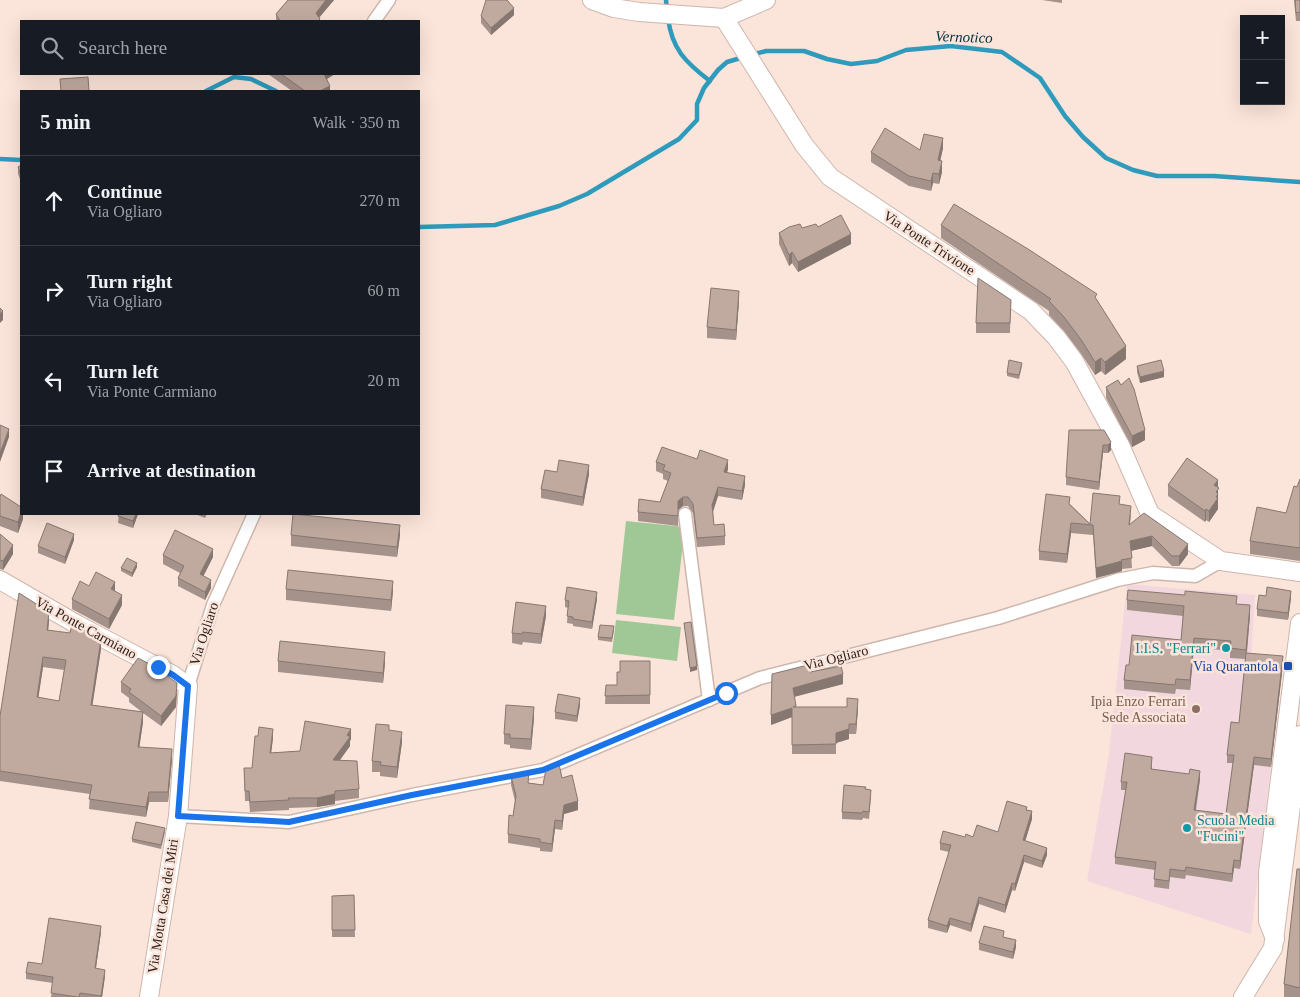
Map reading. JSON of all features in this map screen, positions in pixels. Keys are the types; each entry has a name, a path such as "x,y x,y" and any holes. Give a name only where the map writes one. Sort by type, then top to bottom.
{"street":[{"path":"375,20 389,0"},
{"path":"593,1 614,8 639,12 724,18 766,0"},
{"name":"Via Ponte Trivione","path":"724,18 804,145 830,178 1031,311 1056,337 1074,361 1120,445 1150,514 1221,561"},
{"path":"685,514 709,700"},
{"name":"Via Ogliaro","path":"254,515 213,605 188,686 178,816 289,822 412,795 543,770 760,678 998,618 1117,580 1153,573 1195,576 1221,561"},
{"path":"1221,561 1300,572"},
{"name":"Via Ponte Carmiano","path":"0,580 78,625 173,675 188,686"},
{"path":"1248,996 1274,948 1277,858 1300,623"},
{"path":"1277,858 1300,735"},
{"name":"Via Motta Casa dei Miri","path":"149,997 178,816"}],"shaded area":[{"path":"1127,584 1255,595 1251,661 1283,664 1251,934 1087,881 1109,754"}],"green space":[{"path":"626,521 685,527 674,620 616,614"},
{"path":"616,620 681,627 677,661 612,653"}],"building":[{"path":"288,0 326,0 316,13 319,20 279,20 276,14"},
{"path":"486,0 507,0 514,8 491,28 481,16"},
{"path":"1295,0 1300,0 1300,12 1296,13"},
{"path":"282,75 324,75 330,86 322,90 304,90"},
{"path":"88,77 89,90 61,90 60,79"},
{"path":"885,128 920,150 924,134 943,138 938,160 942,161 939,174 933,173 931,181 909,176 871,152"},
{"path":"954,204 1097,294 1095,297 1126,346 1105,362 1101,358 1095,362 1064,317 1049,301 1051,299 941,225"},
{"path":"841,215 851,234 798,262 792,252 789,255 779,233 789,227 800,224 802,228 816,224 818,227"},
{"path":"978,278 1011,300 1010,323 976,323"},
{"path":"711,288 739,291 736,330 707,327"},
{"path":"1009,360 1022,363 1019,375 1007,373"},
{"path":"1161,360 1164,371 1140,377 1137,366"},
{"path":"1129,378 1134,389 1145,430 1132,436 1106,387 1118,380 1121,385"},
{"path":"0,425 9,429 0,453"},
{"path":"1069,430 1104,430 1111,442 1108,445 1103,445 1099,482 1066,477"},
{"path":"662,447 697,459 700,450 728,460 724,472 745,476 742,491 718,487 712,505 714,525 724,524 725,536 697,538 693,504 688,497 683,497 678,501 678,516 638,512 639,499 660,502 671,473 663,470 665,465 656,462"},
{"path":"1187,458 1218,480 1214,485 1219,488 1216,492 1218,494 1216,497 1218,498 1209,511 1206,509 1205,511 1168,485"},
{"path":"559,460 589,465 583,497 541,489 545,470 557,472"},
{"path":"1300,479 1300,548 1250,541 1257,507 1286,513 1294,486 1297,487"},
{"path":"1093,493 1120,496 1119,504 1131,506 1129,525 1144,513 1188,544 1179,556 1172,556 1152,536 1130,541 1132,558 1096,568 1093,525 1071,523 1067,554 1039,551 1046,494 1070,497 1069,504 1090,524"},
{"path":"1,494 20,506 18,522 0,516"},
{"path":"118,515 136,515 133,521"},
{"path":"293,515 400,525 397,547 291,535"},
{"path":"47,523 74,534 65,557 38,546"},
{"path":"175,530 213,549 200,574 211,580 205,592 178,578 184,566 163,555"},
{"path":"0,534 13,545 3,561 0,560"},
{"path":"127,558 137,563 132,573 121,568"},
{"path":"288,570 393,581 391,600 286,589"},
{"path":"96,572 115,582 111,589 122,595 109,619 72,599 80,581 89,586"},
{"path":"567,587 597,592 592,622 573,619 573,617 567,616 569,601 565,600"},
{"path":"1267,587 1291,591 1288,613 1257,609 1259,595 1266,596"},
{"name":"I.I.S. \"Ferrari\"","path":"1128,590 1185,595 1185,591 1237,596 1236,604 1250,605 1246,650 1230,648 1231,641 1194,638 1190,680 1176,679 1175,685 1124,680 1126,665 1129,665 1132,635 1181,640 1184,606 1127,600"},
{"path":"19,593 49,612 47,630 70,633 72,624 101,639 91,705 143,712 138,747 172,749 168,792 149,792 146,807 89,799 92,785 0,771 0,716","holes":["43,657 66,660 59,701 37,697"]},
{"path":"516,602 546,606 541,634 512,633"},
{"path":"691,622 697,666 690,668 684,623"},
{"path":"600,625 614,626 612,638 598,637"},
{"path":"280,641 385,652 383,673 278,661"},
{"path":"1246,653 1283,656 1271,759 1254,757 1240,861 1234,860 1232,874 1186,867 1185,871 1170,869 1169,881 1154,879 1156,862 1115,857 1127,782 1121,782 1125,753 1152,757 1151,769 1189,774 1190,769 1200,771 1194,810 1226,814 1234,755 1227,755 1231,722 1239,723"},
{"path":"138,658 155,667 177,683 176,696 161,716 129,692 131,689 121,682"},
{"path":"620,661 650,661 650,695 605,696 606,685 617,685 617,672 620,672"},
{"path":"808,665 810,672 841,666 843,674 793,688 796,706 793,707 847,707 847,698 858,699 856,724 849,724 849,729 836,733 836,744 792,745 792,708 771,715 772,674"},
{"path":"558,694 580,698 577,716 555,712"},
{"path":"506,705 534,707 531,739 510,738 510,734 504,734"},
{"path":"305,721 351,729 347,735 350,737 333,760 357,761 359,789 335,791 335,794 317,798 288,798 289,800 250,802 249,791 245,791 244,768 252,768 255,736 258,736 259,727 273,729 270,753 300,751"},
{"path":"376,724 389,725 389,730 402,732 397,767 380,765 381,762 372,761"},
{"path":"559,764 562,778 572,775 578,801 564,805 562,821 555,820 552,844 540,842 540,839 508,834 509,815 513,816 516,796 511,776 529,772 528,783 543,785 546,769"},
{"path":"844,785 866,787 865,789 871,790 869,812 842,812"},
{"path":"1007,801 1027,807 1026,810 1032,811 1023,840 1047,848 1042,861 1024,855 1015,884 1012,883 1005,905 979,897 971,924 950,918 947,926 928,920 951,845 940,843 943,831 965,837 966,834 973,837 977,825 998,832"},
{"path":"136,822 165,828 161,845 132,839"},
{"path":"1297,869 1300,869 1300,988 1284,984"},
{"path":"354,895 355,930 332,930 332,896"},
{"path":"49,918 101,926 95,968 105,970 101,996 80,993 79,997 77,997 51,993 53,977 26,973 28,962 42,964"},
{"path":"984,926 1004,931 1003,937 1016,940 1013,952 979,943"}],"waterway":[{"path":"666,0 667,10"},
{"path":"668,18 676,47 693,68 710,81"},
{"name":"Vernotico","path":"751,55 766,51 804,51 827,59 851,64 877,61 906,50 951,46 1002,52 1040,78 1065,116 1083,137 1106,158 1133,170 1157,176 1214,176 1300,182"},
{"path":"420,227 495,225 559,206 587,194 679,139 697,120 697,104 704,88 718,70 727,62 744,57"},
{"path":"208,90 234,77 251,79 274,90"},
{"path":"0,159 20,160"}],"place":[{"name":"I.I.S. \"Ferrari\"","path":"1226,648"},
{"name":"Via Quarantola","path":"1288,666"},
{"name":"Ipia Enzo Ferrari Sede Associata","path":"1196,709"},
{"name":"Scuola Media \"Fucini\"","path":"1187,828"}],"route":[{"path":"158,667 188,686 178,816 289,822 412,795 543,770 726,693"}]}
